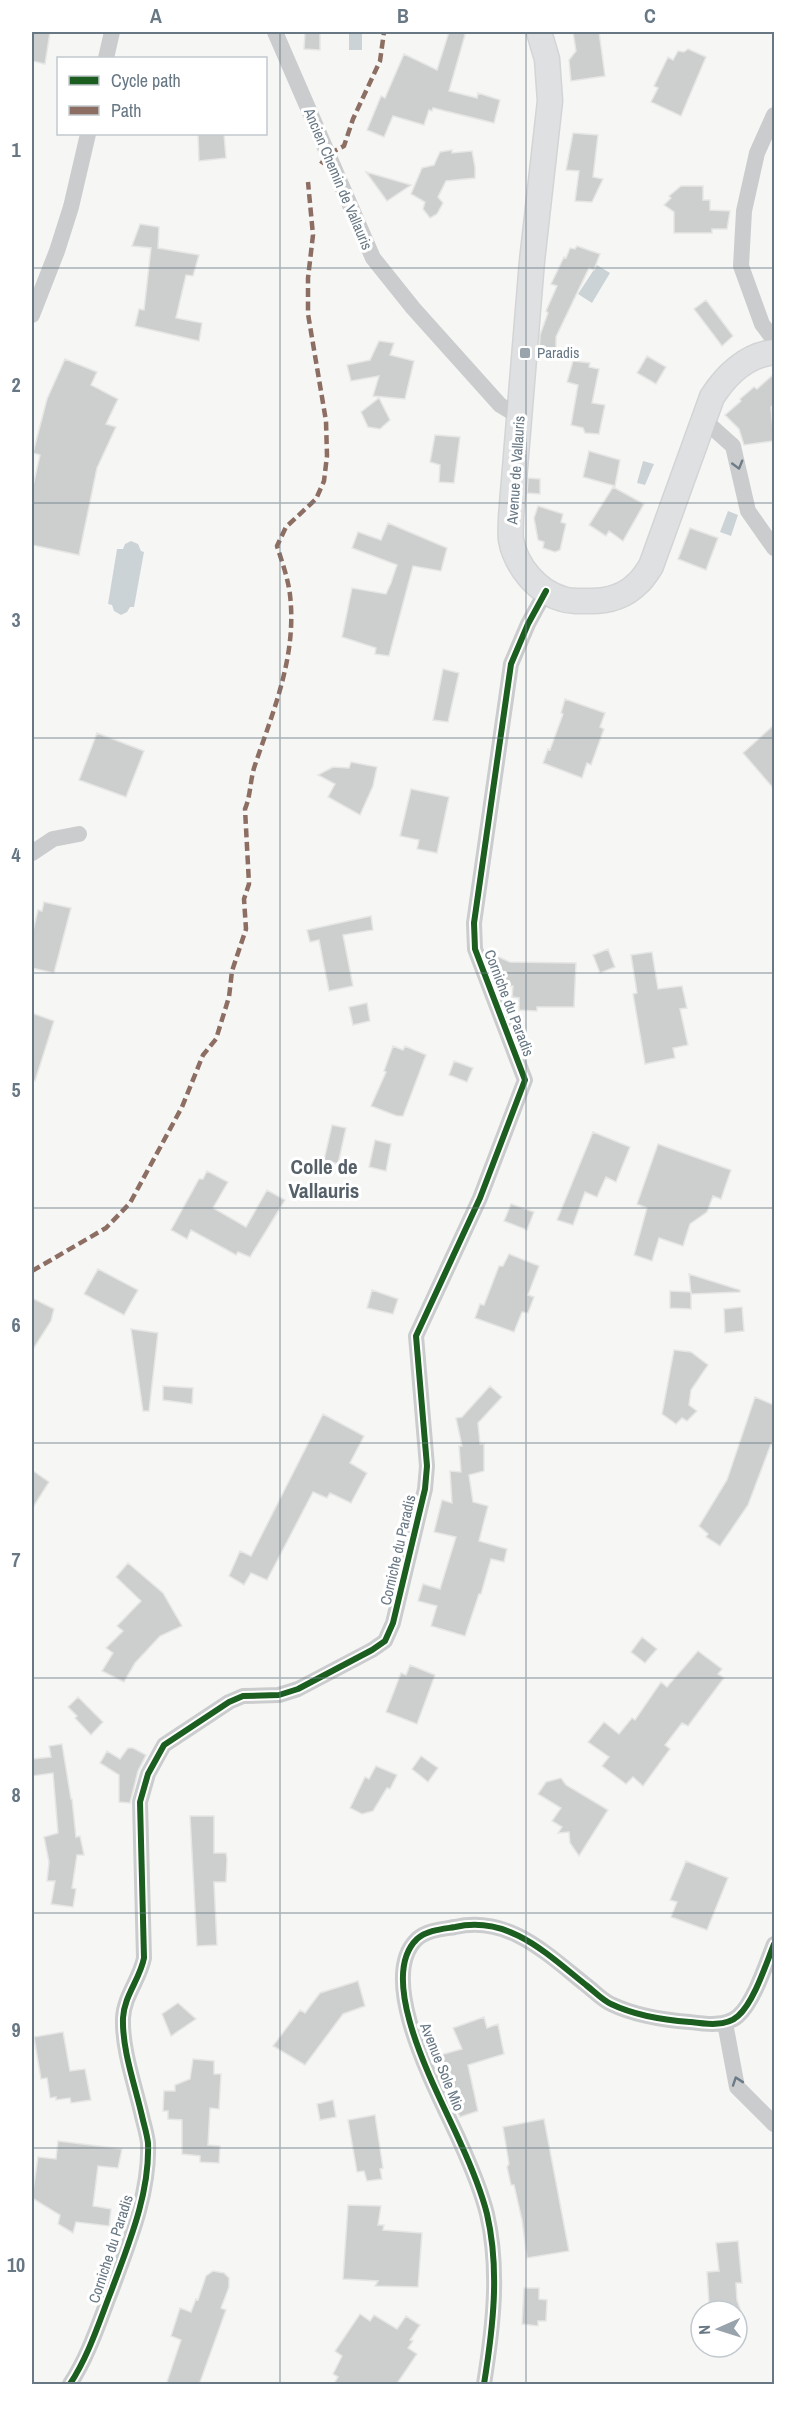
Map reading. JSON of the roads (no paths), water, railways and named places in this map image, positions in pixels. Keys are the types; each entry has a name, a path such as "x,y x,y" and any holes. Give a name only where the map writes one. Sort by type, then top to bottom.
{"main road":[{"name":"Avenue de Vallauris","path":"539,32 547,58 550,101 532,261 511,539 517,557 529,578 546,591 563,599 601,601 620,596 638,584 651,566 712,398 722,382 752,357 774,352"}],"street":[{"path":"106,57 112,32"},
{"name":"Ancien Chemin de Vallauris","path":"275,32 372,258 413,309 500,405 520,417"},
{"path":"774,115 757,153 744,212 741,266 762,324 774,340"},
{"path":"32,315 71,207 88,135"},
{"path":"704,420 733,446 748,511 774,548"},
{"name":"Corniche du Paradis","path":"69,2385 85,2360 129,2242 142,2197 146,2168 148,2142 125,2043 123,2018 125,2004 141,1973 144,1958 140,1802 148,1774 164,1745 229,1702 243,1696 279,1695 298,1689 385,1641 393,1623 427,1466 415,1349 416,1336 480,1198 525,1080 475,949 474,923 512,664 528,624 546,591"},
{"path":"32,853 53,839 79,834"},
{"name":"Avenue Sole Mio","path":"484,2385 492,2331 495,2273 493,2242 486,2211 462,2145 417,2046 404,2001 404,1964 409,1949 425,1933 464,1925 488,1924 508,1930 534,1944 609,2003 638,2014 661,2019 706,2024 725,2023"},
{"path":"774,1944 745,2008 737,2017 725,2023 737,2087 774,2124"}],"place":[{"name":"Paradis","path":"525,353"}],"district":[{"name":"Colle de Vallauris","path":"324,1179"}]}
